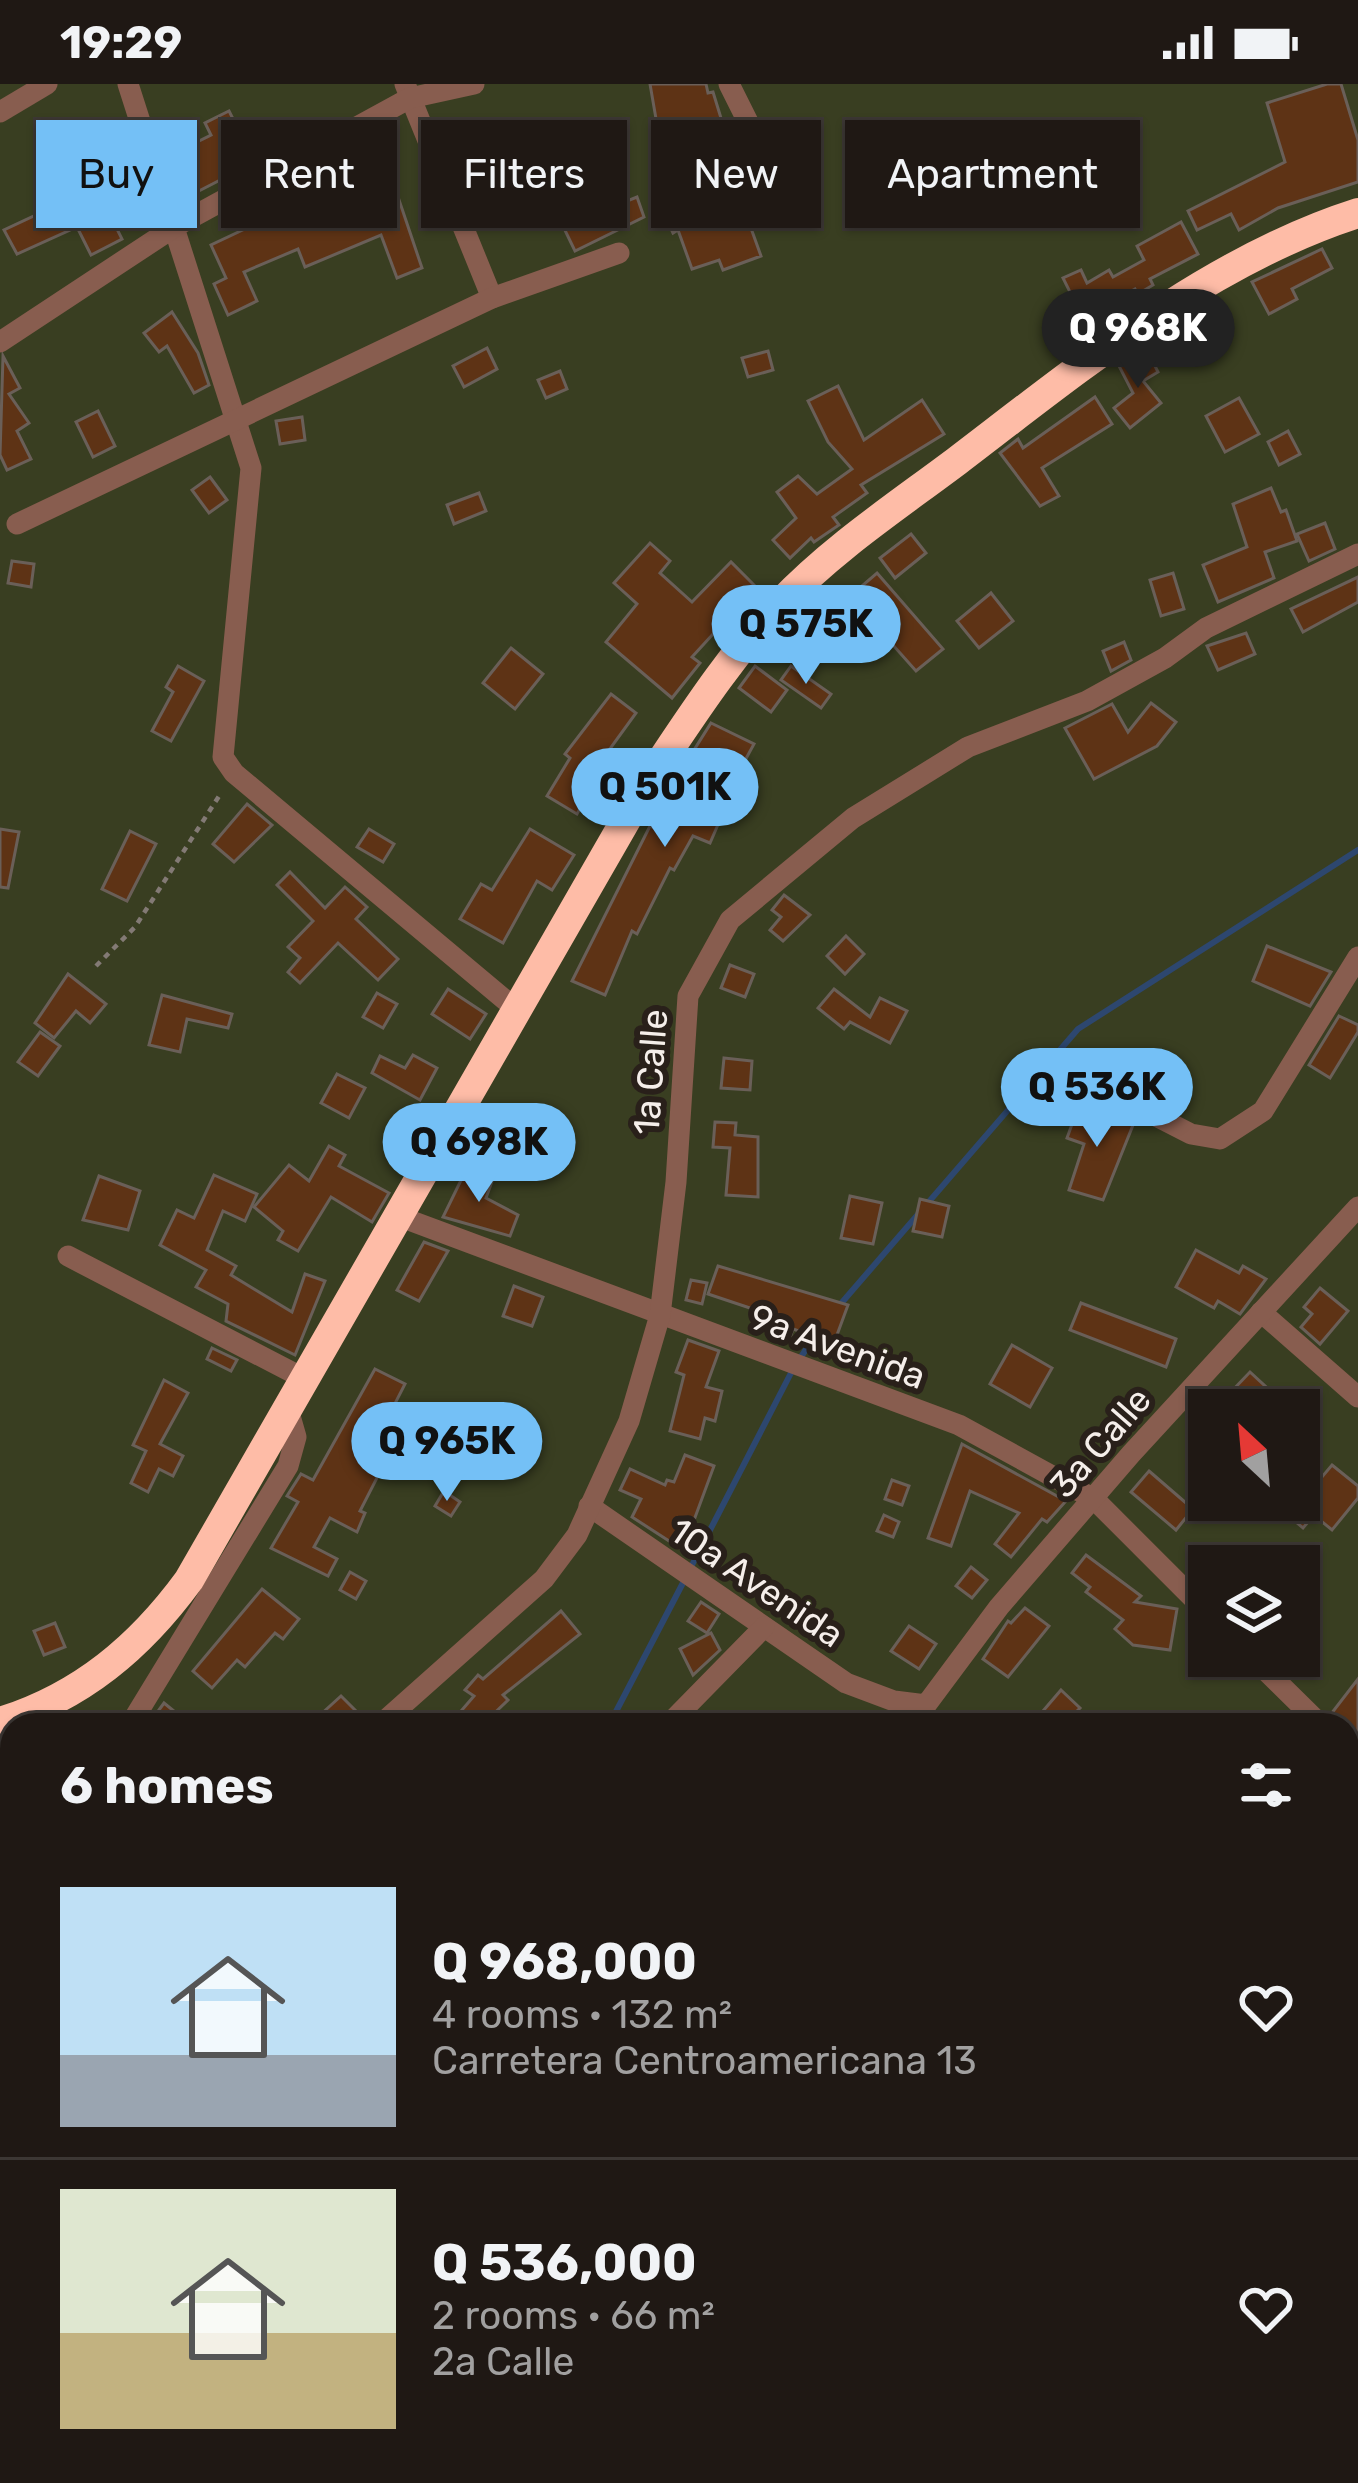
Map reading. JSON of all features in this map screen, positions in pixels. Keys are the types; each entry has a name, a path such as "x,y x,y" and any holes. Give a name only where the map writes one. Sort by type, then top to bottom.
{"highway":[{"path":"22,1713 69,1694 141,1640 189,1580 650,778 726,664 783,600 857,536 1073,373 1235,268 1318,226 1358,213"}],"street":[{"path":"0,112 47,84"},
{"path":"128,84 140,120"},
{"path":"197,214 408,91 474,84"},
{"path":"729,84 747,120"},
{"path":"408,91 492,298"},
{"path":"0,342 173,228"},
{"path":"177,228 251,467 223,757 234,773 517,1010"},
{"path":"17,524 492,298 619,253"},
{"name":"1a Calle","path":"393,1713 544,1579 577,1535 629,1421 660,1315 676,1182 688,996 730,920 854,818 968,747 1087,701 1207,628 1358,554"},
{"path":"1064,1069 1191,1134 1220,1139 1263,1111 1358,958"},
{"name":"3a Calle","path":"894,1701 926,1705 999,1607 1358,1207"},
{"name":"9a Avenida","path":"398,1216 959,1425 1094,1499 1188,1593"},
{"path":"68,1256 304,1379"},
{"path":"1261,1312 1358,1397"},
{"path":"137,1713 288,1466 296,1437 288,1409"},
{"name":"10a Avenida","path":"589,1506 846,1683 894,1701"},
{"path":"680,1713 764,1627"},
{"path":"1272,1677 1309,1713"}],"path":[{"path":"96,966 135,927 234,773"}],"green space":[{"path":"0,84 1358,84 1358,1713 0,1713"}],"building":[{"path":"650,84 706,84 722,120 656,120"},
{"path":"1341,84 1358,140 1358,182 1278,208 1239,230 1231,214 1197,230 1188,211 1285,162 1267,103"},
{"path":"229,111 234,120 221,120 221,180 197,192 197,142 211,135 205,123"},
{"path":"397,194 422,268 397,278 381,235 305,267 298,249 244,272 257,301 228,315 214,284 226,278 211,245 247,228 397,228"},
{"path":"637,197 644,217 627,225 627,201"},
{"path":"36,215 36,228 75,228 17,254 4,230"},
{"path":"1181,222 1198,254 1150,279 1153,285 1138,294 1135,289 1090,314 1094,321 1070,332 1058,306 1073,298 1063,278 1081,270 1087,283 1109,270 1113,277 1144,260 1137,246"},
{"path":"78,228 116,228 122,239 91,255"},
{"path":"564,228 622,228 575,251"},
{"path":"671,228 751,228 761,256 723,270 719,260 692,269 678,230 673,233"},
{"path":"1322,249 1332,268 1292,289 1297,299 1269,314 1252,282"},
{"path":"172,312 198,353 209,385 194,393 167,346 159,352 144,333"},
{"path":"487,348 497,369 464,387 453,366"},
{"path":"768,351 773,370 748,377 742,358"},
{"path":"3,356 20,388 9,394 29,423 17,431 31,459 7,470 0,455"},
{"path":"1150,356 1158,372 1143,381 1161,403 1130,428 1114,408 1133,393 1118,364 1126,359 1131,365"},
{"path":"560,371 567,389 546,398 538,380"},
{"path":"838,386 864,440 922,400 944,434 861,485 867,493 833,517 839,525 814,542 811,538 790,558 773,540 796,518 777,492 798,476 817,494 852,469 828,442 808,401"},
{"path":"1095,397 1112,424 1042,468 1059,496 1040,506 1000,453 1018,439 1023,448"},
{"path":"1239,398 1259,434 1225,452 1206,416"},
{"path":"98,411 115,446 93,457 76,422"},
{"path":"302,417 305,440 280,444 276,421"},
{"path":"1288,431 1300,454 1279,465 1268,442"},
{"path":"210,477 227,500 209,513 192,490"},
{"path":"1271,488 1281,512 1286,510 1297,541 1265,552 1274,578 1218,602 1203,565 1247,547 1233,504"},
{"path":"479,493 486,511 454,524 447,505"},
{"path":"1325,523 1335,549 1309,561 1297,534"},
{"path":"911,534 926,553 895,578 880,558"},
{"path":"650,543 670,561 660,573 692,602 731,562 756,587 692,657 700,663 672,698 606,642 637,604 614,583"},
{"path":"12,561 34,564 31,587 8,583"},
{"path":"877,573 943,649 916,671 885,636 867,652 828,606 843,593 848,598"},
{"path":"1173,573 1184,609 1161,616 1150,580"},
{"path":"1358,577 1358,602 1303,632 1291,609"},
{"path":"991,593 1013,621 979,648 957,621"},
{"path":"1246,633 1255,654 1218,670 1207,646"},
{"path":"1124,642 1131,660 1111,671 1103,651"},
{"path":"511,648 543,674 515,709 483,683"},
{"path":"178,666 204,681 171,741 152,731 173,692 166,687"},
{"path":"755,666 787,690 771,712 739,688"},
{"path":"791,666 831,694 821,708 781,680"},
{"path":"611,694 636,713 580,790 588,795 577,814 547,796 570,758 565,754"},
{"path":"1151,703 1176,722 1157,746 1094,779 1065,728 1112,704 1128,732"},
{"path":"711,723 754,744 714,817 720,820 710,843 693,836 674,870 670,868 637,934 632,931 605,995 572,981 650,826 664,833 686,781 677,777"},
{"path":"247,804 272,825 234,862 213,844"},
{"path":"0,829 19,832 8,888 0,887"},
{"path":"369,829 394,844 383,862 357,847"},
{"path":"530,829 574,855 552,890 537,881 503,943 460,919 481,884 492,890"},
{"path":"130,831 156,844 127,901 102,889"},
{"path":"290,872 325,908 345,887 367,907 356,919 398,959 378,980 338,943 300,983 288,972 300,958 288,947 313,921 277,885"},
{"path":"784,895 810,915 783,941 770,930 781,917 772,910"},
{"path":"846,936 864,954 845,974 827,956"},
{"path":"1267,946 1331,972 1310,1006 1253,981"},
{"path":"730,965 754,974 745,997 721,988"},
{"path":"68,974 106,1004 90,1023 76,1011 54,1038 35,1023"},
{"path":"448,989 486,1014 470,1039 432,1014"},
{"path":"834,989 870,1017 880,998 907,1011 890,1043 850,1022 844,1029 818,1008"},
{"path":"377,993 397,1004 383,1028 363,1017"},
{"path":"162,995 232,1014 228,1028 187,1019 180,1052 149,1045"},
{"path":"1339,1016 1358,1025 1358,1032 1330,1078 1309,1065"},
{"path":"40,1032 60,1046 38,1076 18,1062"},
{"path":"413,1055 437,1068 420,1100 372,1073 380,1056 405,1068"},
{"path":"724,1058 752,1061 750,1090 721,1088"},
{"path":"337,1074 365,1088 349,1118 321,1103"},
{"path":"1079,1105 1133,1125 1103,1200 1069,1190 1084,1144 1067,1138"},
{"path":"715,1122 736,1123 735,1135 758,1137 758,1197 726,1195 730,1148 713,1147"},
{"path":"329,1146 345,1155 339,1166 389,1193 372,1222 331,1197 298,1251 278,1240 283,1231 254,1207 289,1165 309,1181"},
{"path":"468,1166 494,1176 486,1198 518,1215 510,1236 443,1217"},
{"path":"214,1175 257,1194 245,1221 223,1211 207,1250 236,1266 231,1275 292,1312 305,1274 325,1281 295,1355 226,1321 228,1304 196,1287 206,1270 160,1245 177,1210 194,1218"},
{"path":"99,1176 140,1191 128,1230 83,1220"},
{"path":"850,1196 882,1203 873,1244 841,1238"},
{"path":"920,1199 949,1206 942,1237 913,1231"},
{"path":"424,1242 448,1251 419,1301 397,1290"},
{"path":"1196,1250 1239,1273 1243,1266 1266,1279 1240,1314 1218,1301 1214,1308 1176,1287"},
{"path":"718,1266 848,1305 834,1343 793,1329 791,1335 758,1325 762,1312 708,1294"},
{"path":"691,1280 707,1283 702,1304 686,1300"},
{"path":"514,1286 543,1297 532,1326 503,1316"},
{"path":"1320,1288 1348,1311 1320,1344 1301,1327 1312,1314 1304,1307"},
{"path":"1081,1303 1176,1339 1166,1367 1070,1330"},
{"path":"688,1340 719,1351 706,1387 722,1391 715,1421 705,1418 700,1439 670,1431 684,1375 676,1372"},
{"path":"1012,1345 1052,1368 1030,1407 990,1384"},
{"path":"212,1348 237,1360 231,1371 207,1359"},
{"path":"375,1369 405,1384 385,1423 401,1431 360,1511 365,1513 357,1532 330,1518 314,1547 337,1559 328,1576 271,1548 298,1502 287,1496 301,1474 313,1480"},
{"path":"1250,1372 1268,1389 1234,1389"},
{"path":"164,1380 188,1393 160,1444 183,1456 173,1476 159,1469 148,1492 131,1483 146,1451 133,1445"},
{"path":"962,1444 1066,1501 1047,1522 1042,1519 1011,1557 995,1544 1019,1513 970,1491 951,1546 928,1538"},
{"path":"685,1455 714,1466 683,1550 632,1517 641,1499 620,1490 630,1469 665,1485 667,1480 674,1482"},
{"path":"1332,1465 1358,1486 1358,1498 1332,1530 1320,1520 1320,1479"},
{"path":"1149,1471 1188,1505 1188,1515 1176,1530 1131,1492"},
{"path":"892,1480 909,1486 902,1505 885,1499"},
{"path":"444,1491 460,1502 451,1516 435,1506"},
{"path":"884,1515 899,1522 893,1537 877,1531"},
{"path":"1086,1555 1141,1596 1135,1602 1177,1609 1170,1650 1133,1645 1115,1629 1123,1620 1086,1592 1090,1587 1072,1573"},
{"path":"971,1567 987,1580 972,1598 956,1586"},
{"path":"350,1572 366,1581 356,1599 340,1590"},
{"path":"262,1589 299,1619 283,1639 275,1633 245,1667 237,1660 212,1688 193,1671"},
{"path":"701,1602 719,1614 707,1633 688,1621"},
{"path":"1025,1608 1049,1626 1008,1677 983,1659 1008,1621"},
{"path":"561,1611 580,1634 503,1695 508,1700 494,1713 459,1713 474,1696 465,1690 478,1675 483,1679"},
{"path":"55,1623 65,1647 44,1655 34,1631"},
{"path":"909,1626 936,1644 919,1669 891,1651"},
{"path":"711,1633 720,1650 693,1675 680,1649"},
{"path":"1358,1679 1358,1713 1332,1713"},
{"path":"1061,1690 1080,1708 1075,1713 1041,1713"},
{"path":"341,1696 358,1713 322,1713"},
{"path":"164,1703 176,1713 157,1713"}],"waterway":[{"path":"838,1307 1078,1029 1358,850"},
{"path":"799,1360 818,1331"},
{"path":"691,1567 792,1371"},
{"path":"615,1713 685,1579"}]}
